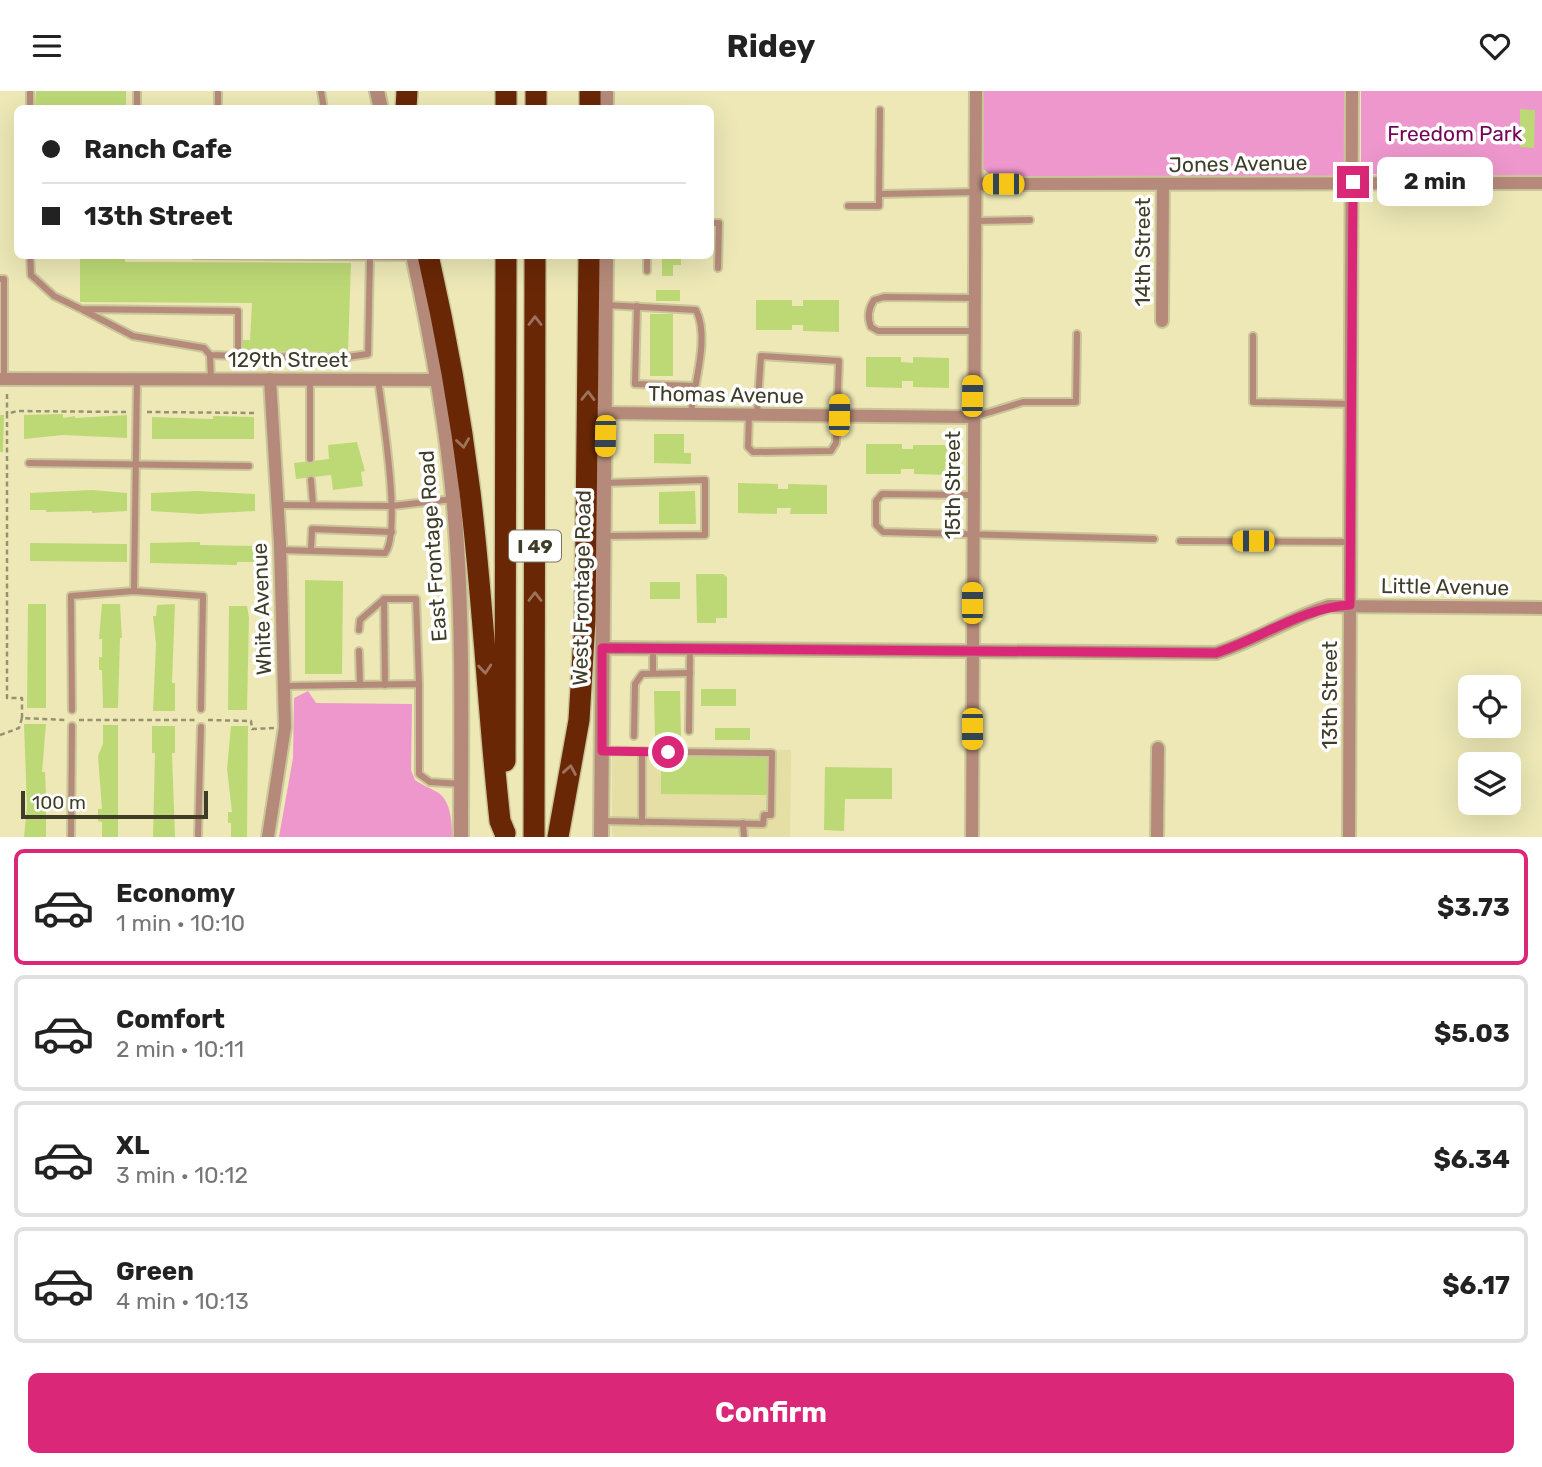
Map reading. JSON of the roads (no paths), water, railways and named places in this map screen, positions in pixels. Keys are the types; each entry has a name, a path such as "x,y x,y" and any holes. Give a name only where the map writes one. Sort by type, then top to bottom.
{"highway":[{"path":"419,259 444,326 470,493 488,711 500,821 505,835"},
{"name":"I 49","path":"505,835 506,259"},
{"name":"I 49","path":"534,837 535,259"},
{"path":"558,837 579,720 586,620 589,259"}],"street":[{"name":"15th Street","path":"972,837 972,417 976,91"},
{"name":"13th Street","path":"1349,837 1352,91"},
{"name":"Jones Avenue","path":"976,188 1353,182 1542,183"},
{"name":"14th Street","path":"1162,321 1163,184"},
{"name":"East Frontage Road","path":"418,259 453,499 461,629 461,837"},
{"name":"West Frontage Road","path":"601,837 606,259"},
{"name":"129th Street","path":"2,379 438,380"},
{"name":"White Avenue","path":"268,837 285,727 280,550 270,379"},
{"name":"Thomas Avenue","path":"605,413 972,417"},
{"name":"Little Avenue","path":"602,648 1216,653 1244,644 1303,614 1329,606 1542,608"},
{"path":"1157,837 1158,748"}],"lane":[{"path":"848,206 879,206 880,110"},
{"path":"880,194 976,188"},
{"path":"976,221 1030,220"},
{"path":"714,223 719,223 718,268"},
{"path":"30,259 31,275 54,296 133,336 204,348 210,355 211,379"},
{"path":"210,355 347,357 368,354 370,259"},
{"path":"647,259 647,271"},
{"path":"0,279 4,279 2,379"},
{"path":"974,331 878,331 871,327 868,319 874,300 884,297 975,298"},
{"path":"606,305 696,310 701,320 701,328 691,413"},
{"path":"637,306 635,384 694,386"},
{"path":"81,309 238,311 238,356"},
{"path":"972,417 1023,402 1076,402 1077,334"},
{"path":"1252,336 1253,402 1351,404"},
{"path":"761,356 839,361 839,415 836,443 831,451 753,452 748,447 761,356"},
{"path":"134,591 137,379"},
{"path":"280,550 384,552 390,547 392,506 378,379"},
{"path":"310,380 310,459"},
{"path":"29,463 249,465"},
{"path":"311,480 313,505"},
{"path":"604,483 705,480 705,535 604,536"},
{"path":"972,495 882,494 876,501 876,525 883,532 1154,539"},
{"path":"278,505 392,506 453,499"},
{"path":"311,550 312,530 392,532"},
{"path":"1180,541 1350,542"},
{"path":"72,710 71,596 134,591 202,596 201,709"},
{"path":"359,631 360,620 384,599 416,599 419,774 430,782 461,784"},
{"path":"384,599 385,685"},
{"path":"653,647 653,674"},
{"path":"689,731 690,647"},
{"path":"359,651 360,685"},
{"path":"634,736 635,684 642,674 690,673"},
{"path":"284,686 419,684"},
{"path":"71,837 72,726"},
{"path":"198,837 201,727"},
{"path":"601,821 763,824 764,815 771,815 772,753 602,751"},
{"path":"642,751 642,822"},
{"path":"743,823 744,837"}],"park label":[{"name":"Freedom Park","path":"1455,134"}]}
